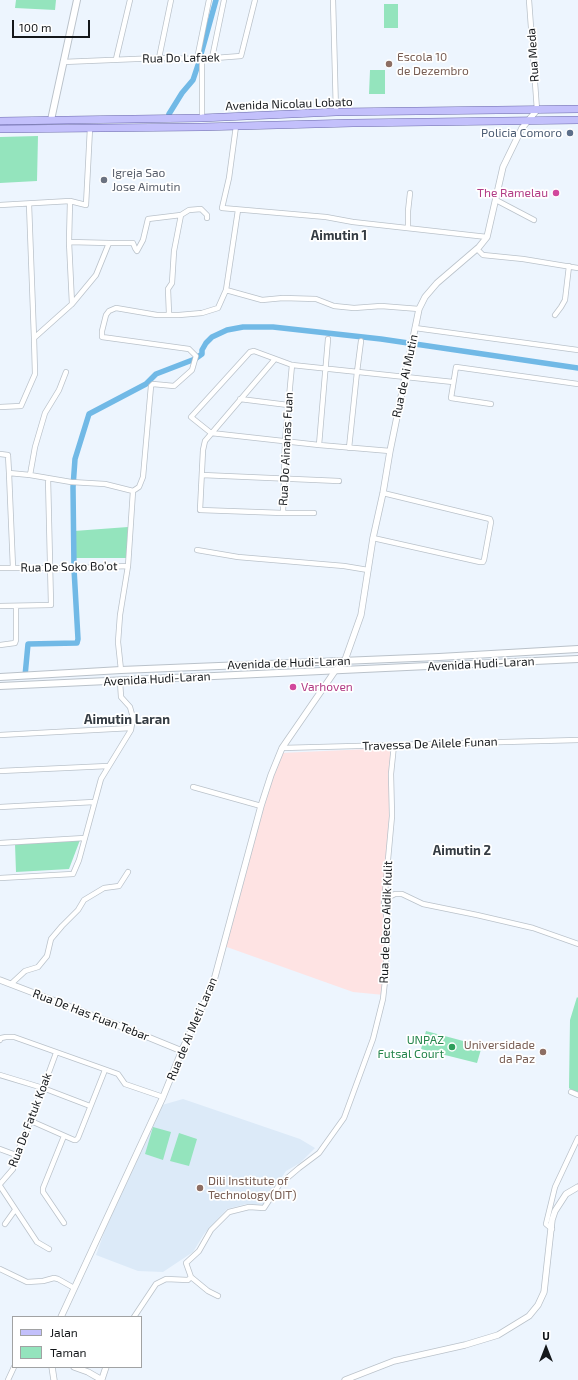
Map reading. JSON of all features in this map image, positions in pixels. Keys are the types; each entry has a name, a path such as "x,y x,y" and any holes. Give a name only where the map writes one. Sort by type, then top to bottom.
{"main road":[{"path":"51,120 77,0"},
{"name":"Avenida Nicolau Lobato","path":"0,120 202,118 336,112 578,109"},
{"name":"Avenida Nicolau Lobato","path":"0,129 578,120"},
{"name":"Avenida de Hudi-Laran","path":"0,677 121,670 578,650"},
{"name":"Avenida Hudi-Laran","path":"0,686 578,659"}],"street":[{"path":"116,59 130,0"},
{"path":"159,58 171,0"},
{"path":"202,118 199,59 209,0"},
{"path":"212,58 224,0"},
{"name":"Rua Do Lafaek","path":"64,62 159,58 199,59 241,56 255,0"},
{"path":"333,0 336,112"},
{"name":"Rua Meda","path":"529,0 537,110"},
{"name":"Rua de Ai Mutin","path":"335,671 345,660 361,615 373,538 419,309 425,297 437,283 477,249 487,237 503,167 527,120 537,110"},
{"path":"221,117 221,126"},
{"path":"236,126 229,178 222,208 326,217 353,222 487,237"},
{"path":"0,205 70,201 86,204 90,128"},
{"path":"408,227 410,193"},
{"path":"496,200 534,220"},
{"path":"70,201 69,242 72,304"},
{"path":"0,407 21,406 35,374 29,204"},
{"path":"69,242 134,243 137,251 143,240 148,219 181,215 189,210 201,209 207,215 207,218"},
{"path":"9,473 71,482 105,484 132,491 139,487 143,477 151,386 153,384 174,386 192,370 196,363 196,356 189,349 102,337 106,315 109,311 116,308 157,315 202,313 218,308 226,290 238,210"},
{"path":"168,314 168,289 172,283 174,251 181,215"},
{"path":"34,338 72,304 96,275 109,243"},
{"path":"477,249 483,255 523,259 578,268"},
{"path":"555,315 565,300 570,266"},
{"path":"226,290 262,300 283,298 316,299 334,306 354,308 381,306 419,309"},
{"path":"415,328 578,350"},
{"path":"319,445 328,339"},
{"path":"349,448 356,372 361,341"},
{"path":"390,451 285,442 211,433 191,416 250,352 254,351 292,365 453,382"},
{"name":"Rua Do Ainanas Fuan","path":"275,359 205,441 203,450 201,510 283,513 285,442 292,365"},
{"path":"492,404 452,398 453,382 457,366 578,384"},
{"path":"30,475 35,447 45,413 59,390 66,372"},
{"path":"240,399 288,405"},
{"path":"0,454 8,454 13,568"},
{"path":"202,475 339,480"},
{"path":"0,606 51,605 48,478"},
{"path":"128,566 132,491"},
{"path":"373,538 480,562 483,562 484,560 491,522 490,519 383,493"},
{"path":"283,513 314,513"},
{"path":"197,550 238,557 344,566 368,570"},
{"name":"Rua De Soko Bo’ot","path":"0,568 77,568 128,566 120,615 118,642 121,670"},
{"path":"0,645 15,643 16,606"},
{"name":"Rua de Ai Meti Laran","path":"61,1316 163,1097 182,1051 213,984 261,806 282,748 335,671"},
{"path":"0,878 72,874 79,860 101,779 131,730 132,718 130,707 121,697 120,681"},
{"path":"0,735 131,728"},
{"name":"Travessa De Ailele Funan","path":"282,748 578,740"},
{"name":"Rua de Beco Aidik Kulit","path":"191,1277 186,1263 199,1251 211,1230 229,1212 249,1207 264,1208 279,1185 318,1153 344,1118 373,1039 383,999 388,926 384,903 392,816 391,774 394,745"},
{"path":"0,771 108,766"},
{"path":"193,787 261,806"},
{"path":"0,806 94,802"},
{"path":"0,843 85,838"},
{"path":"11,984 25,971 38,967 47,956 51,939 78,910 84,900 104,888 120,886 128,872"},
{"path":"384,903 391,896 395,894 402,894 423,904 533,928 578,944"},
{"name":"Rua De Has Fuan Tebar","path":"0,980 182,1051"},
{"path":"0,1040 1,1038 14,1037 118,1074 125,1084 163,1097"},
{"name":"Rua De Fatuk Koak","path":"0,1185 13,1169 16,1154 31,1121 56,1053"},
{"path":"31,1121 74,1140 78,1138 106,1070"},
{"path":"0,1075 43,1088 90,1106"},
{"path":"571,1092 578,1095"},
{"path":"64,1136 43,1188 43,1192 64,1223"},
{"path":"552,1229 546,1224 555,1187 578,1138"},
{"path":"0,1149 16,1154"},
{"path":"0,1185 37,1242 49,1249"},
{"path":"345,1380 394,1361 465,1346 498,1335 529,1316 538,1305 544,1292 552,1220 555,1212 566,1194 578,1187"},
{"path":"4,1224 15,1210"},
{"path":"0,1269 27,1282 43,1281 54,1278 74,1288"},
{"path":"135,1316 156,1284 166,1279 188,1280 191,1277 208,1291 218,1296"},
{"path":"8,1380 14,1368"},
{"path":"52,1368 54,1380"},
{"path":"77,1368 100,1379 102,1379 106,1368"}],"shaded area":[{"path":"390,748 392,767 385,906 390,927 384,995 353,992 224,946 271,774 281,753"},
{"name":"Dili Institute of Technology(DIT)","path":"183,1099 300,1139 315,1148 300,1163 286,1171 271,1193 265,1205 246,1204 227,1209 204,1234 193,1252 163,1272 138,1271 96,1255 105,1230 162,1105"}],"green space":[{"path":"16,0 56,0 55,10 15,8"},
{"path":"384,4 398,4 398,28 384,28"},
{"path":"370,70 385,70 385,94 369,94"},
{"path":"38,136 37,181 0,183 0,137"},
{"path":"128,527 127,558 76,558 74,531"},
{"path":"80,840 69,869 16,872 15,844"},
{"path":"577,997 578,1096 569,1088 570,1020"},
{"name":"UNPAZ Futsal Court","path":"426,1031 482,1046 477,1063 421,1049"},
{"path":"153,1127 171,1132 163,1160 145,1154"},
{"path":"179,1133 197,1139 189,1166 170,1161"}],"waterway":[{"path":"201,54 216,0"},
{"path":"169,114 182,93 193,80 199,62"},
{"path":"25,676 28,644 77,643 78,639 74,569 73,487 75,459 89,414 146,384 156,374 195,359 202,354 202,350 206,343 212,337 227,330 243,327 273,327 381,339 578,368"}],"place":[{"name":"Escola 10 de Dezembro","path":"389,64"},
{"name":"Policia Comoro","path":"570,133"},
{"name":"Igreja Sao Jose Aimutin","path":"104,180"},
{"name":"The Ramelau","path":"556,193"},
{"name":"Varhoven","path":"293,687"},
{"name":"UNPAZ Futsal Court","path":"452,1047"},
{"name":"Universidade da Paz","path":"543,1052"},
{"name":"Dili Institute of Technology(DIT)","path":"200,1188"}],"district":[{"name":"Aimutin 1","path":"339,236"},
{"name":"Aimutin Laran","path":"127,720"},
{"name":"Aimutin 2","path":"462,851"}]}
